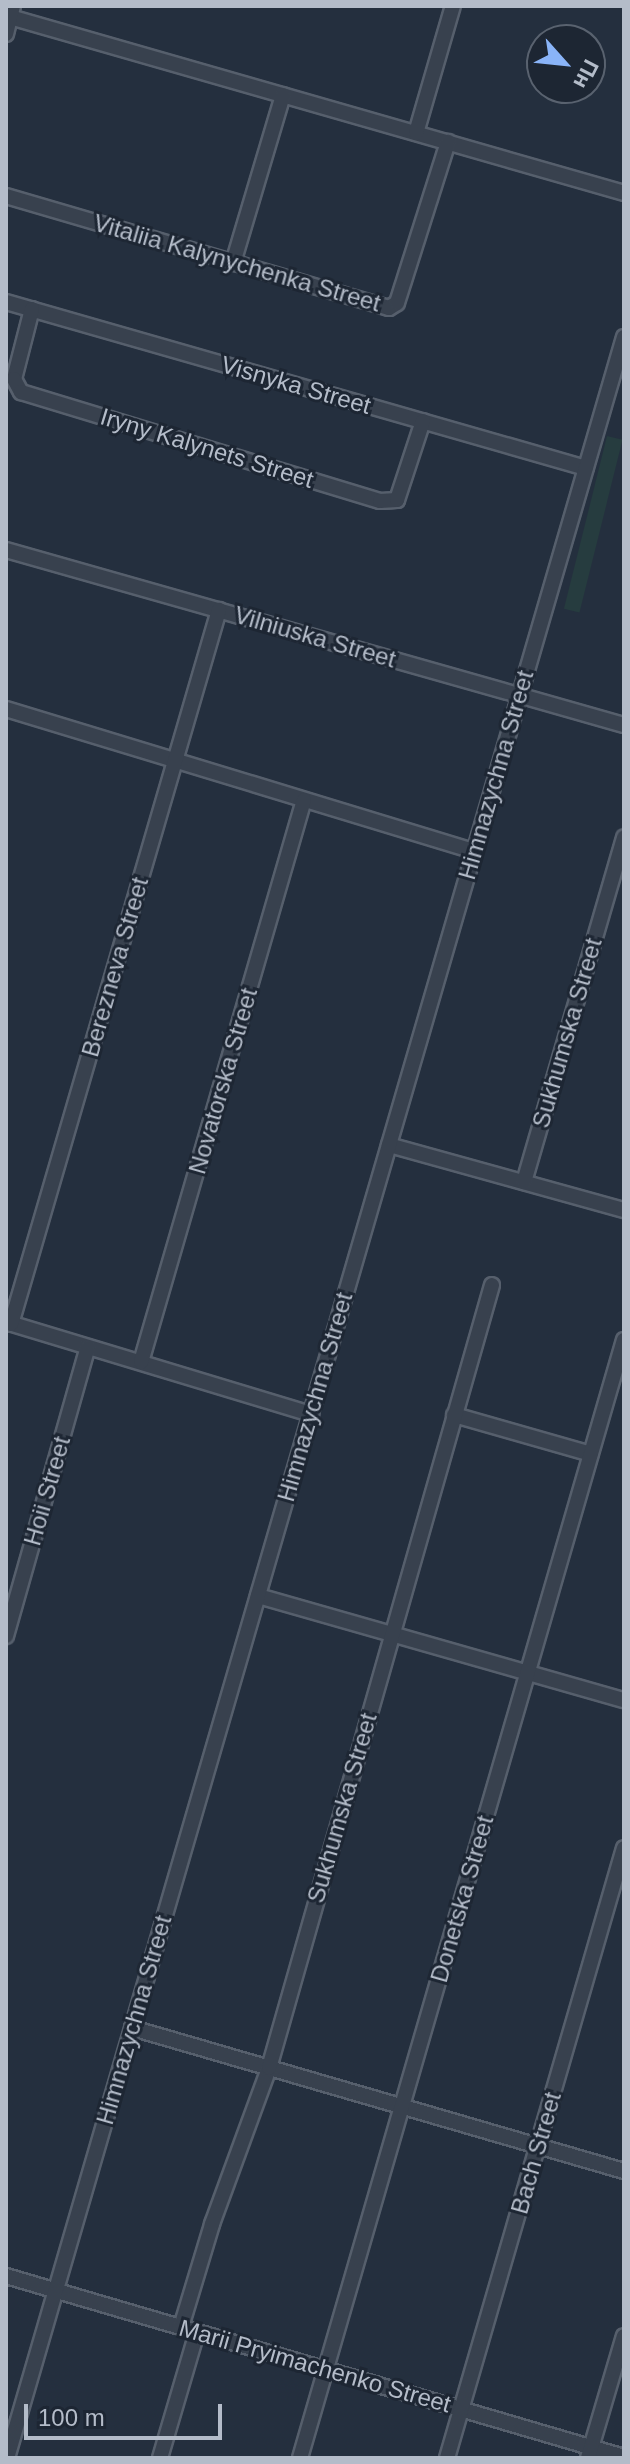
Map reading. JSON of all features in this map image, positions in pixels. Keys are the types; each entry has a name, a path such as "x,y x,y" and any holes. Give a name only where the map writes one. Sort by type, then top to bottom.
{"street":[{"path":"416,133 453,6"},
{"path":"6,34 12,12 283,95 624,193"},
{"path":"233,263 283,95"},
{"name":"Vitaliia Kalynychenka Street","path":"6,196 395,307 448,142"},
{"name":"Visnyka Street","path":"6,302 586,468"},
{"name":"Iryny Kalynets Street","path":"32,309 14,379 21,392 380,501 397,500 423,421"},
{"name":"Himnazychna Street","path":"7,2458 624,337"},
{"name":"Vilniuska Street","path":"6,550 624,725"},
{"name":"Berezneva Street","path":"8,1323 219,610"},
{"path":"7,713 474,851"},
{"name":"Novatorska Street","path":"141,1362 304,800"},
{"name":"Sukhumska Street","path":"524,1182 624,837"},
{"path":"389,1145 624,1210"},
{"name":"Sukhumska Street","path":"181,2327 212,2224 269,2068 492,1285"},
{"path":"8,1323 311,1414"},
{"name":"Donetska Street","path":"300,2458 624,1340"},
{"name":"Hoii Street","path":"6,1636 88,1347"},
{"path":"454,1415 591,1454"},
{"path":"258,1596 624,1700"},
{"name":"Bach Street","path":"447,2458 624,1848"},
{"path":"132,2028 624,2171"},
{"name":"Marii Pryimachenko Street","path":"6,2276 462,2409 590,2452 624,2457"},
{"path":"160,2458 197,2332"},
{"path":"590,2452 624,2336"}],"green space":[{"path":"607,436 623,440 579,613 564,609"}]}
